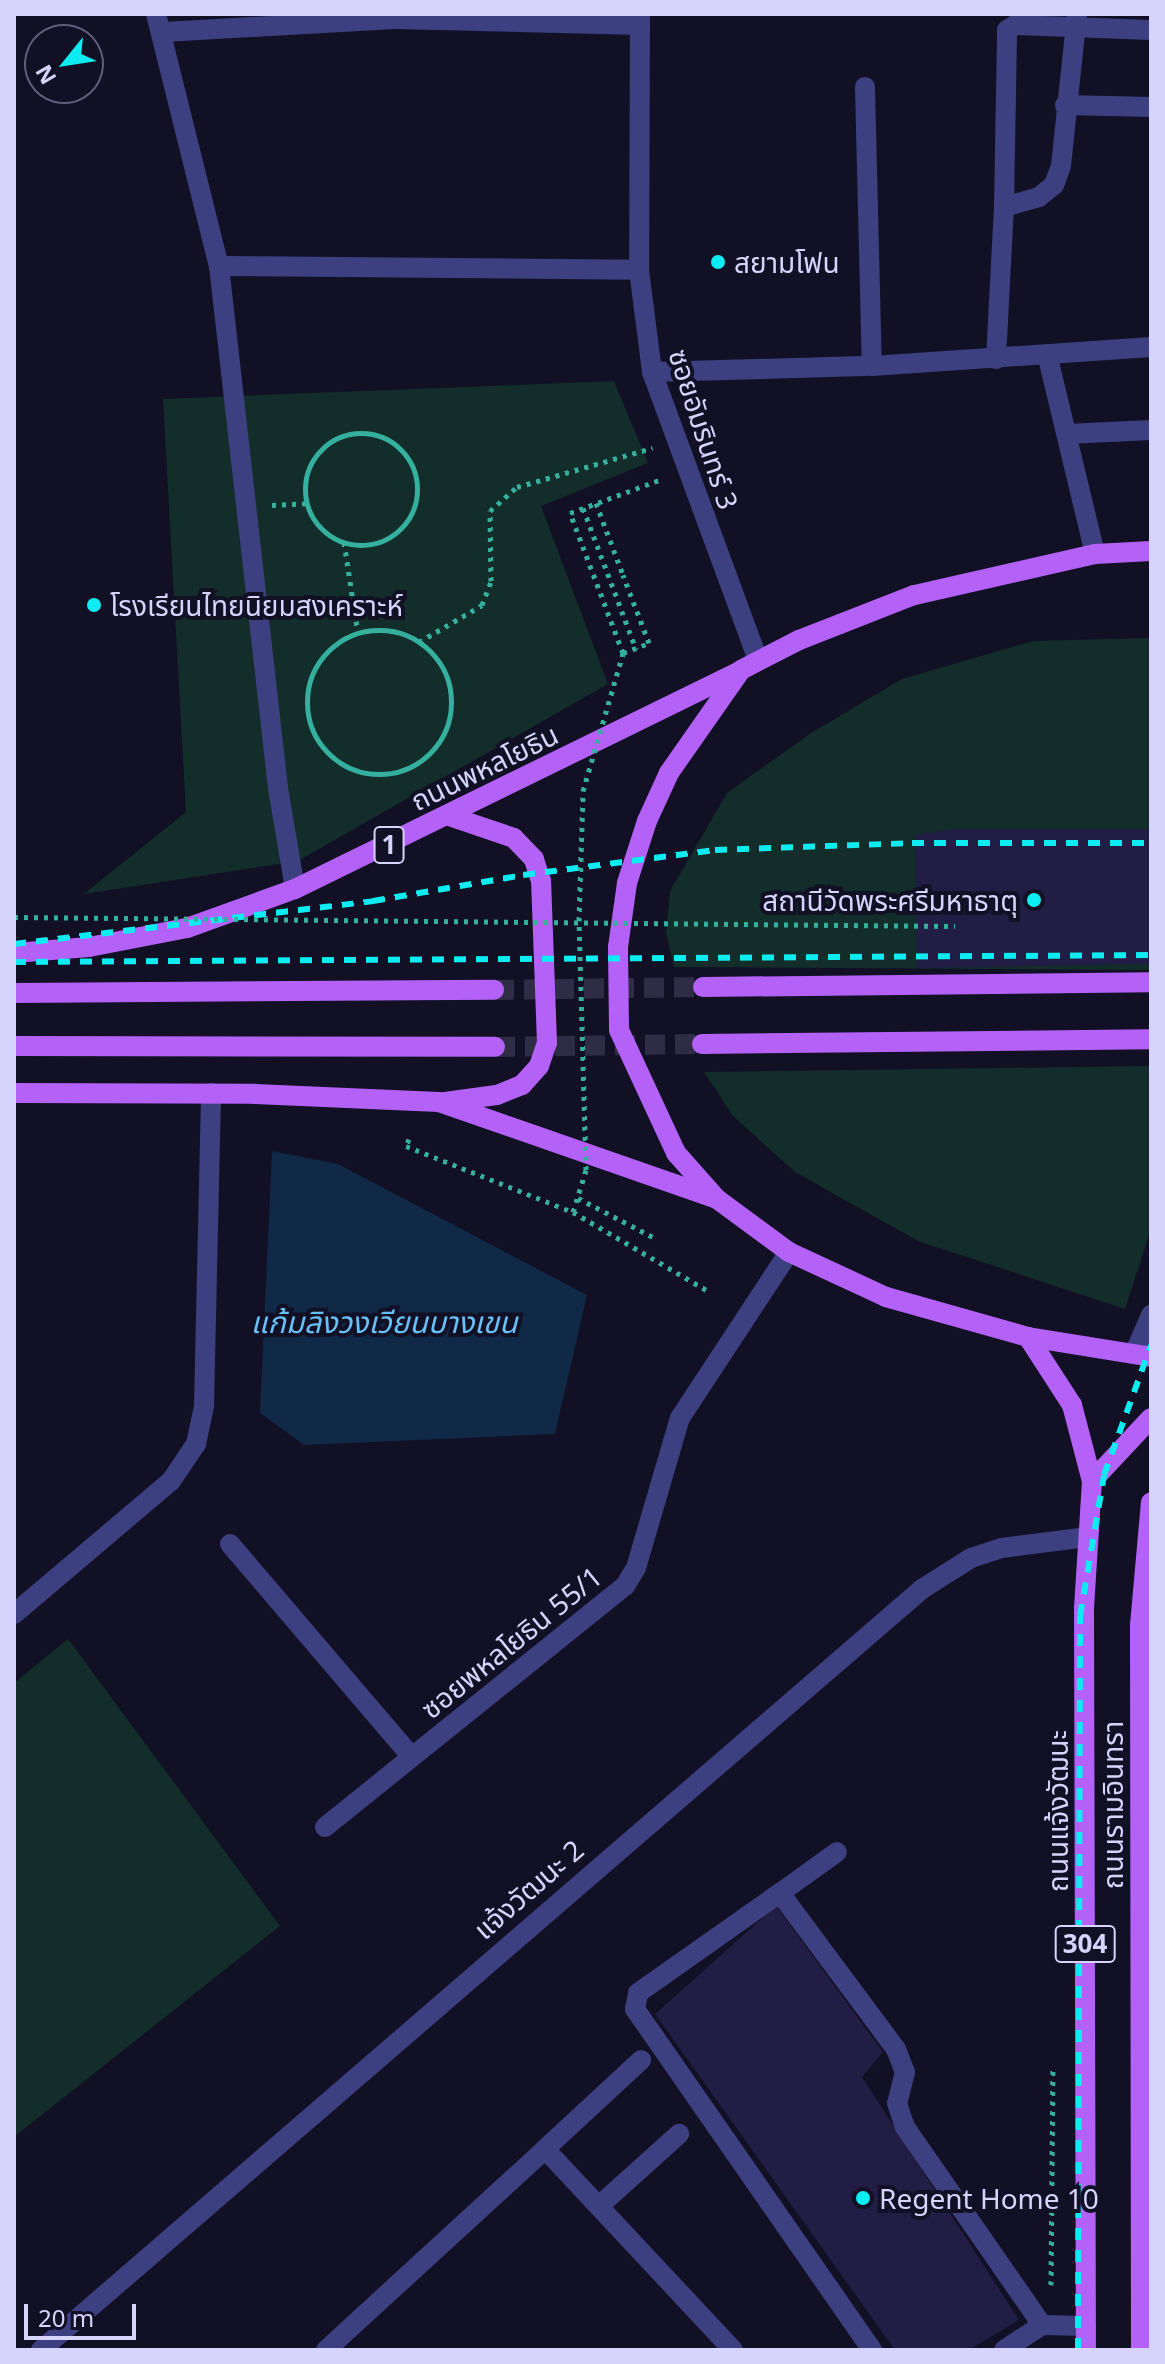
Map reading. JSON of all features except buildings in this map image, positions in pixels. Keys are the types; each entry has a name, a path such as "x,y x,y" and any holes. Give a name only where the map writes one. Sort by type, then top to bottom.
{"main road":[{"name":"ถนนพหลโยธิน","path":"14,953 89,947 187,928 295,889 449,816 750,665 914,595 1095,554 1151,551"},
{"path":"750,665 669,773 647,821 627,883 618,947 619,1030 676,1153 717,1199 789,1252 886,1297 1028,1337 1142,1355"},
{"path":"14,1093 211,1093 439,1102 497,1095 522,1085 539,1066 547,1043 541,881 534,859 514,838 449,816"},
{"path":"703,987 1151,982"},
{"path":"14,993 494,990"},
{"path":"702,1044 1151,1039"},
{"path":"14,1046 495,1047"},
{"path":"439,1102 717,1199"},
{"name":"ถนนแจ้งวัฒนะ","path":"1028,1337 1072,1405 1092,1481 1088,1537 1086,2350"},
{"path":"1092,1481 1151,1418"},
{"name":"ถนนรามอินทรา","path":"1141,2350 1140,1625 1151,1502"}],"street":[{"path":"295,889 278,788 219,266 160,23 395,17 640,20"},
{"name":"ซอยอัมรินทร์ 3","path":"640,20 639,270 652,372 750,665"},
{"path":"1004,207 1039,197 1054,185 1061,166 1065,105 1077,21"},
{"path":"996,359 1004,207 1005,35 1015,25 1077,21 1151,30"},
{"path":"865,87 872,366"},
{"path":"1065,105 1151,107"},
{"path":"219,266 639,270"},
{"path":"652,372 872,366 1151,347"},
{"path":"1047,354 1095,554"},
{"path":"1067,434 1151,430"},
{"path":"14,1614 171,1481 196,1444 204,1405 211,1093"},
{"name":"ซอยพหลโยธิน 55/1","path":"325,1827 607,1605 625,1586 636,1568 680,1418 789,1252"},
{"path":"1142,1355 1151,1315"},
{"name":"แจ้งวัฒนะ 2","path":"41,2350 922,1589 959,1565 1002,1548 1088,1537"},
{"path":"230,1544 412,1757"},
{"path":"837,1852 638,1993 634,2002 872,2350"},
{"path":"780,1893 896,2049 905,2072 897,2103 905,2127 1042,2325"},
{"path":"326,2350 641,2060"},
{"path":"599,2206 679,2134"},
{"path":"545,2149 733,2350"},
{"path":"1004,2350 1042,2325 1086,2326"}],"path":[{"path":"344,542 381,541 409,518 417,483 412,465 387,439 351,433 334,439 309,467 305,485 315,520 344,542 358,633"},
{"path":"418,642 456,624 482,605 491,581 490,511 517,487 674,440"},
{"path":"573,1212 586,1170 579,921 583,791 623,653 570,513 685,470"},
{"path":"596,503 649,643 623,653"},
{"path":"583,508 636,649"},
{"path":"380,630 418,642 440,663 450,686 445,733 431,753 411,767 388,774 364,773 341,763 323,747 307,704 321,660 337,643 358,633 380,630"},
{"path":"14,917 955,926"},
{"path":"409,1139 406,1146 573,1212 710,1292"},
{"path":"578,1198 653,1237"}],"green space":[{"path":"614,381 648,463 541,506 608,684 298,861 84,894 186,812 163,399"},
{"path":"1151,638 1151,970 674,967 666,932 670,891 727,793 811,733 902,679 1033,641"},
{"path":"1151,1066 1151,1229 1125,1309 918,1241 795,1172 733,1116 704,1072"},
{"path":"68,1639 280,1926 14,2137 14,1683"}],"water":[{"name":"แก้มลิงวงเวียนบางเขน","path":"272,1151 338,1164 587,1295 555,1434 304,1445 260,1413"}],"tunnel":[{"path":"494,990 703,987"},
{"path":"495,1047 702,1044"}],"railway":[{"path":"14,944 373,901 523,875 715,850 912,843 1151,843"},
{"path":"14,962 1151,955"},
{"path":"1078,2350 1080,1616 1104,1475 1151,1345"}],"place":[{"name":"สยามโฟน","path":"718,262"},
{"name":"โรงเรียนไทยนิยมสงเคราะห์","path":"94,605"},
{"name":"สถานีวัดพระศรีมหาธาตุ","path":"1034,900"},
{"name":"Regent Home 10","path":"863,2198"}]}
